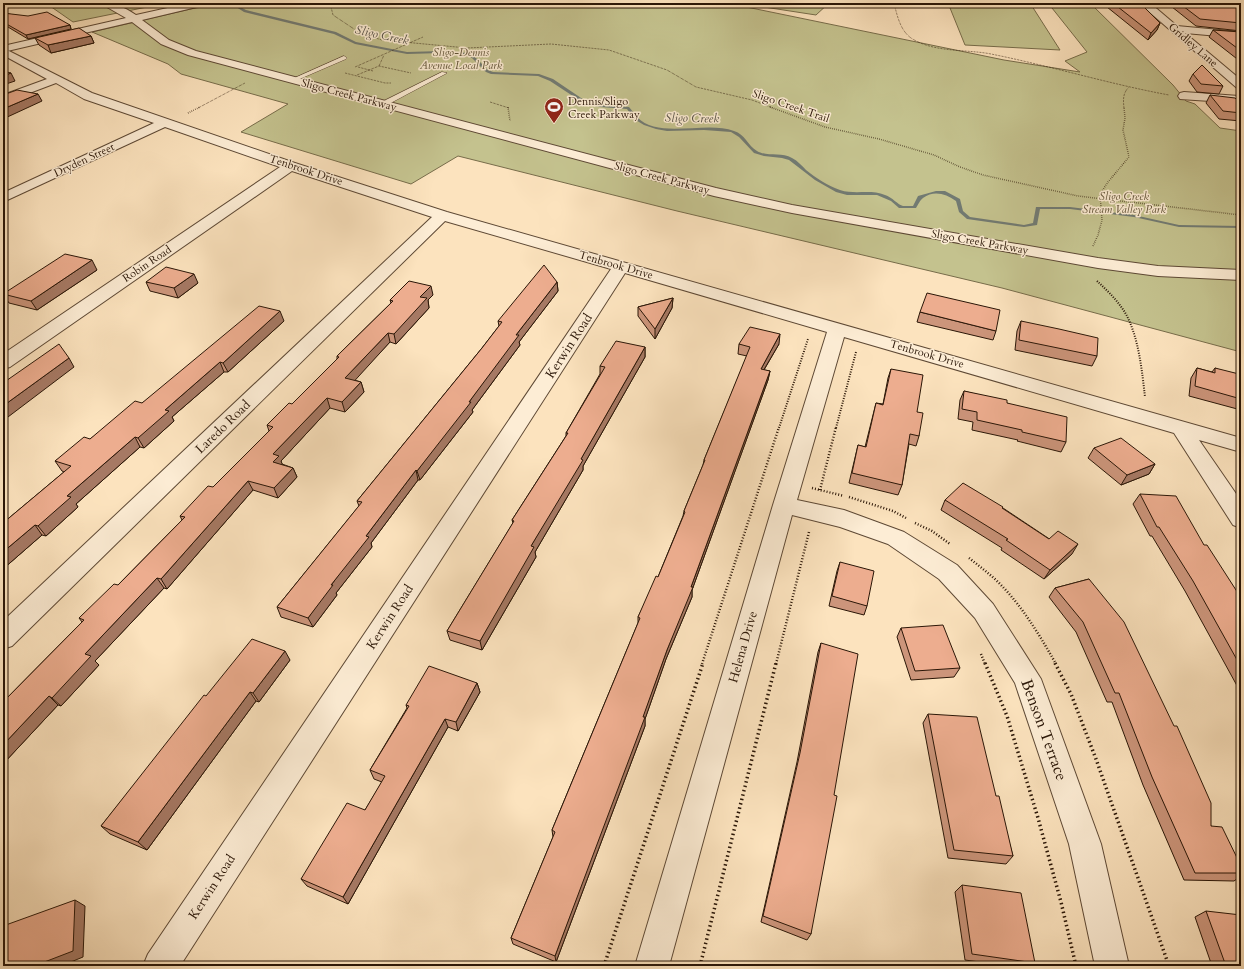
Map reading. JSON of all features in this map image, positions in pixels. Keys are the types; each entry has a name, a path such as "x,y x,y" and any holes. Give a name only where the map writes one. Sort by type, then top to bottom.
{"street":[{"name":"Sligo Creek Parkway","path":"105,3 131,16 165,42 192,53 707,190 792,209 1105,264 1164,272 1241,275"},
{"path":"3,50 131,16 192,3"},
{"path":"3,40 202,3"},
{"name":"Gridley Lane","path":"1144,3 1241,86"},
{"path":"1174,29 1241,35"},
{"name":"Tenbrook Drive","path":"3,50 88,96 290,166 442,215 1241,445"},
{"path":"3,98 57,80"},
{"path":"1184,96 1241,101"},
{"name":"Dryden Street","path":"3,198 164,123"},
{"name":"Robin Road","path":"3,363 290,166"},
{"name":"Laredo Road","path":"3,638 442,215"},
{"name":"Kerwin Road","path":"160,966 621,267"},
{"name":"Helena Drive","path":"652,966 781,514 837,328"},
{"path":"1181,427 1193,448 1241,519"},
{"name":"Benson Terrace","path":"781,514 814,525 844,519 896,538 948,572 984,611 1027,679 1085,844 1112,966"}],"lane":[{"path":"293,80 344,58"},
{"path":"382,104 444,73"}],"path":[{"name":"Sligo Creek Trail","path":"325,3 331,7 332,15 360,33 382,40 479,48 526,44 559,44 609,50 667,70 696,87 752,100 825,127 879,139 934,155 969,171 1026,186 1100,199 1241,215"},
{"path":"894,3 899,20 904,30 910,37 928,45 999,56 1156,93 1184,96"},
{"path":"394,83 385,83 343,72 424,37"},
{"path":"356,76 379,66 386,55 384,55"},
{"path":"379,66 411,73"},
{"path":"185,114 264,73"},
{"path":"1092,248 1100,230 1102,218 1100,195 1103,187 1114,176 1129,156 1123,130 1125,118 1123,99 1125,91 1129,86"},
{"path":"490,102 508,107 510,121 513,122"},
{"path":"1096,279 1126,316 1131,329 1141,369 1145,397"},
{"path":"700,966 814,525 837,328"},
{"path":"604,966 837,328"},
{"path":"781,514 814,525"},
{"path":"981,653 1007,716 1038,818 1061,902 1076,966"}],"green space":[{"path":"13,3 167,3 73,22 50,6 43,4"},
{"name":"Sligo Creek Stream Valley Park","path":"237,3 727,3 1004,60 1080,72 1065,61 1087,52 1048,3 1090,3 1173,85 1186,101 1195,104 1220,128 1241,131 1241,352 1002,288 677,211 458,156 411,184 241,132 288,104 181,74 168,64 92,32 195,8"},
{"path":"769,3 829,3 816,15 764,7"},
{"path":"948,3 1030,3 1060,50 965,45"}],"building":[{"path":"1113,3 1140,3 1160,23 1151,33"},
{"path":"1179,3 1241,3 1241,23 1200,19"},
{"path":"47,12 70,25 26,35 3,22 3,13 28,16"},
{"path":"79,28 91,36 48,45 35,38"},
{"path":"1213,30 1241,32 1241,51"},
{"path":"1202,65 1223,86 1201,84 1193,74"},
{"path":"3,71 11,73 3,76"},
{"path":"17,90 38,94 3,109 3,95"},
{"path":"1210,95 1235,98 1241,104 1241,113 1223,111"},
{"path":"65,254 92,260 31,301 3,294"},
{"path":"544,265 557,282 516,335 519,335 469,402 471,402 417,471 416,470 366,536 369,537 331,585 333,585 308,618 277,607 362,502 357,501 482,348 502,322 498,321"},
{"path":"166,267 194,274 174,288 146,282"},
{"path":"409,281 431,286 420,297 427,298 394,334 388,333 345,378 361,382 342,402 327,398 273,454 279,456 273,462 293,468 274,488 248,481 161,579 157,578 85,654 91,656 52,698 49,696 3,745 3,702 84,620 79,618 114,584 118,585 185,517 180,516 208,486 213,487 273,427 267,425 289,403 292,404 339,357 337,356 393,301 390,300"},
{"path":"927,293 1000,310 996,331 920,312"},
{"path":"673,298 655,329 638,307"},
{"path":"259,306 280,311 223,363 220,362 165,410 169,411 138,438 135,437 67,496 71,497 38,526 35,525 3,552 3,523 71,466 55,461 84,437 90,439 135,401 142,403"},
{"path":"1021,321 1098,338 1097,356 1019,340"},
{"path":"750,327 780,334 761,369 770,371 691,587 693,587 667,650 643,717 645,717 555,956 511,938 555,832 552,830 640,618 638,617 656,576 658,577 685,512 684,511 704,460 750,347 739,344"},
{"path":"616,341 645,347 581,459 583,460 531,546 534,547 480,641 447,631 514,521 512,520 568,433 566,433 605,367 600,366"},
{"path":"59,344 69,358 3,406 3,383"},
{"path":"1197,368 1215,373 1215,368 1239,374 1239,378 1241,379 1241,399 1195,386"},
{"path":"891,369 923,375 917,412 923,413 919,436 910,434 902,485 852,473 858,445 866,447 876,403 883,405"},
{"path":"964,391 1007,400 1007,403 1067,417 1066,442 977,420 977,412 962,409"},
{"path":"1121,438 1155,464 1127,475 1094,448"},
{"path":"963,483 1003,507 1002,508 1049,539 1058,531 1078,544 1050,570 1006,540 1008,539 945,500"},
{"path":"1140,494 1176,496 1204,545 1207,545 1241,598 1241,667 1193,581 1159,527 1157,527"},
{"path":"840,562 874,571 867,606 832,596"},
{"path":"1089,579 1124,622 1174,726 1177,726 1211,803 1211,826 1222,827 1241,866 1241,873 1195,873 1152,777 1119,693 1115,693 1083,622 1055,588"},
{"path":"943,625 960,668 915,671 901,628"},
{"path":"252,639 285,651 253,693 250,692 138,842 101,826 204,695 206,696"},
{"path":"821,643 858,654 834,795 837,796 811,934 763,916 800,753"},
{"path":"429,666 477,683 456,722 445,719 343,897 301,879 347,803 365,810 385,776 370,770 409,706 406,705"},
{"path":"928,714 977,717 996,796 999,796 1013,856 954,850"},
{"path":"962,885 1021,893 1035,963 972,954"},
{"path":"75,900 73,951 34,966 3,966 3,926"},
{"path":"1206,911 1241,915 1241,966 1226,966"}],"waterway":[{"name":"Sligo Creek","path":"231,3 245,11 335,33 355,43 407,53 442,52 467,54 473,57 487,71 492,73 532,74 545,77 586,103 600,106 628,108 636,118 645,125 656,128 704,128 733,132 738,134 755,152 764,155 787,157 824,185 847,193 877,194 892,200 901,207 914,207 920,197 931,193 944,192 958,200 961,212 969,218 1024,226 1035,224 1038,208 1070,208 1134,216 1179,226 1241,227"}],"place":[{"name":"Dennis/Sligo Creek Parkway","path":"554,124"}],"park label":[{"name":"Sligo-Dennis Avenue Local Park","path":"461,58"}]}
